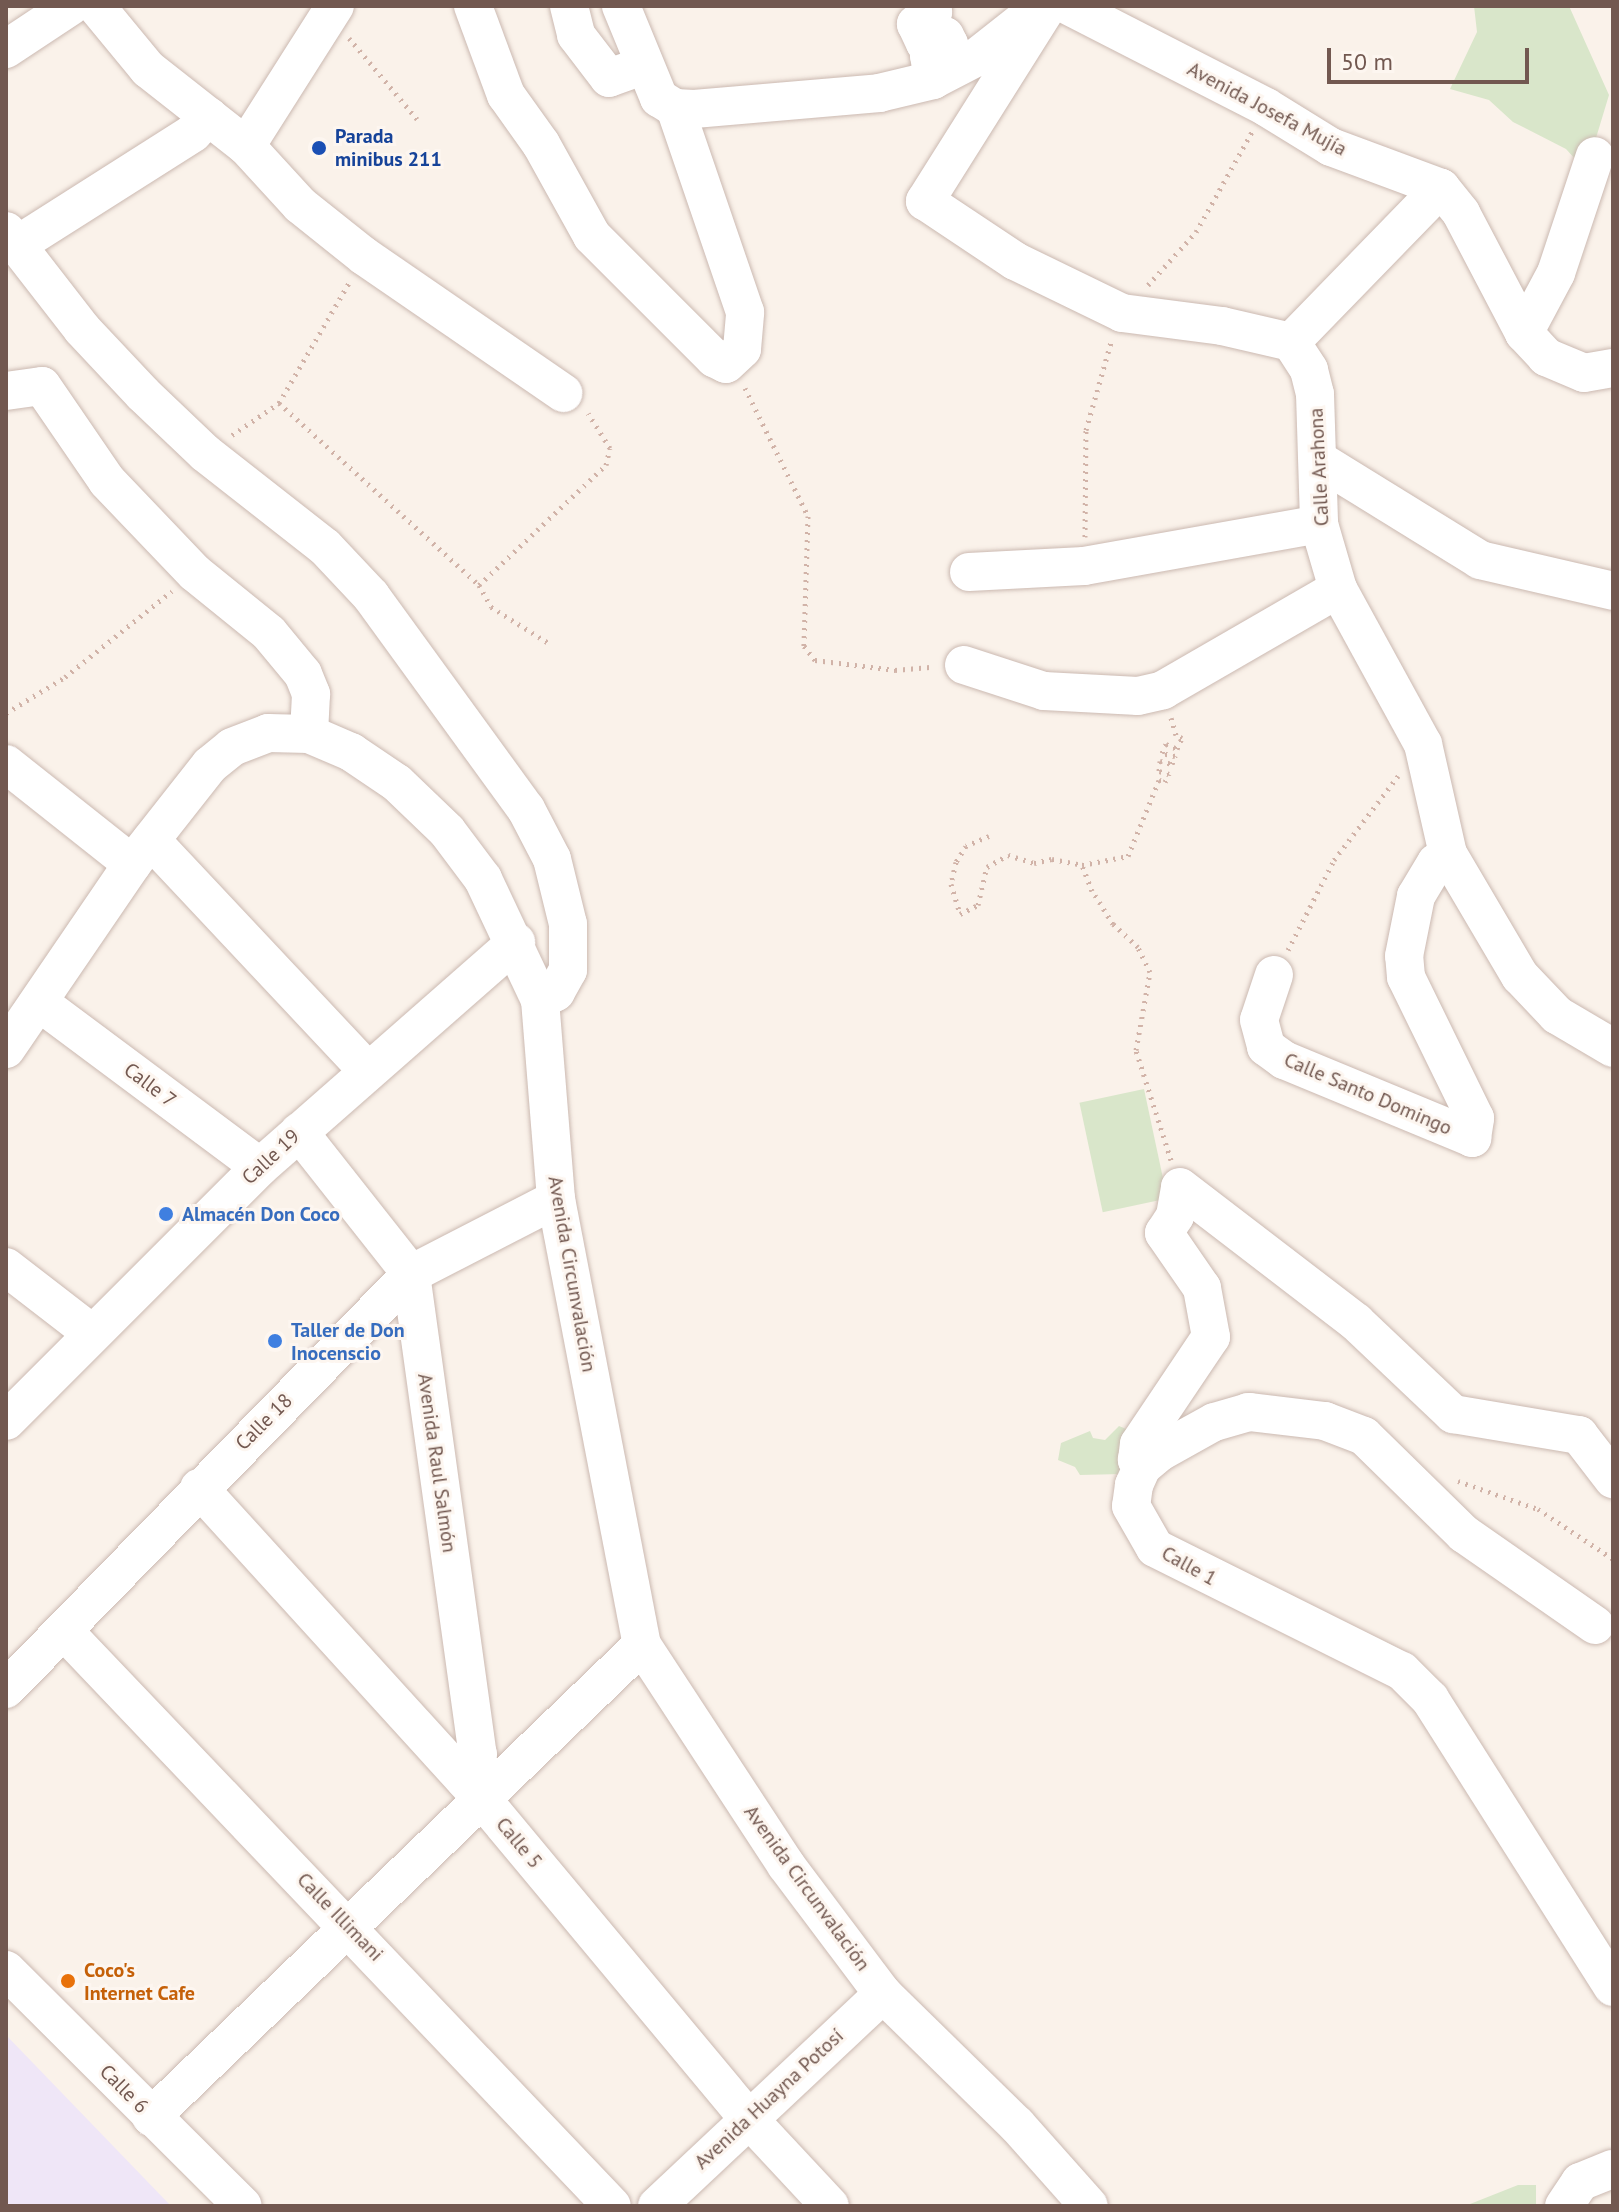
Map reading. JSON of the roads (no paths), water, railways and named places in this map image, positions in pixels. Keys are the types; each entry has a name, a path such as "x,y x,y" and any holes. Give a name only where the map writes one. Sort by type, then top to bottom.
{"street":[{"path":"6,49 71,6"},
{"path":"96,6 148,69 246,146 300,205 364,256 563,393"},
{"path":"473,6 506,95 541,144 592,236 714,358 732,362 742,349 745,312 675,108"},
{"path":"569,6 576,35 609,78 644,65"},
{"path":"621,6 659,98 675,108 879,93 933,80 977,57 1041,6"},
{"path":"930,6 933,12 916,24 925,43 945,36 949,44 929,55 933,80"},
{"path":"1048,6 925,201 1015,261 1122,313 1234,328 1291,342 1441,188 1461,213 1524,333 1566,369 1584,373 1613,368"},
{"name":"Avenida Josefa Mujía","path":"1069,6 1266,107 1331,147 1441,188"},
{"path":"246,146 331,10"},
{"path":"209,116 193,133 13,237 82,329 205,453 325,547 371,596 526,809 552,859 568,924 568,970 556,992 540,1000"},
{"path":"1524,333 1556,273 1595,156"},
{"name":"Calle Arahona","path":"1291,342 1309,370 1315,394 1320,461 1319,524 1338,589 1423,744 1448,854 1520,976 1557,1015 1613,1048"},
{"path":"24,388 195,573 269,633 299,667 311,694 309,734"},
{"path":"1320,461 1480,560 1613,591"},
{"path":"969,572 1084,566 1319,524"},
{"path":"964,665 1044,691 1099,698 1163,690 1338,589"},
{"name":"Avenida Circunvalación","path":"6,1049 142,852 210,765 232,747 268,733 309,734 351,752 397,783 447,831 483,879 516,942 540,1000 556,1199 642,1645 786,1865 883,1994 1017,2125 1089,2206"},
{"path":"6,764 142,852 366,1069"},
{"name":"Calle Santo Domingo","path":"1274,975 1259,1020 1266,1047 1298,1066 1472,1138 1475,1118 1406,977 1404,956 1416,896 1436,863 1448,854"},
{"name":"Calle 19","path":"6,1421 90,1332 260,1167 366,1069 516,942"},
{"name":"Calle 7","path":"40,1003 260,1167"},
{"path":"299,1132 411,1274"},
{"name":"Calle 1","path":"1613,1479 1579,1435 1453,1414 1356,1322 1180,1187 1175,1216 1164,1233 1202,1288 1211,1337 1139,1444 1137,1460 1142,1467 1131,1506 1155,1548 1402,1671 1430,1699 1613,1987"},
{"name":"Calle 18","path":"6,1689 411,1274 556,1199"},
{"path":"6,1267 90,1332"},
{"name":"Avenida Raul Salmón","path":"411,1274 478,1754 474,1789"},
{"path":"1142,1467 1183,1436 1249,1412 1325,1421 1364,1436 1464,1534 1595,1625"},
{"name":"Calle 5","path":"199,1488 474,1789 748,2118 830,2206"},
{"name":"Calle Illimani","path":"64,1631 350,1926 612,2206"},
{"path":"151,2117 350,1926 474,1789 642,1645"},
{"name":"Calle 6","path":"6,1970 243,2206"},
{"name":"Avenida Huayna Potosí","path":"657,2206 883,1994"},
{"path":"1564,2206 1580,2182 1613,2169"}],"place":[{"name":"Parada minibus 211","path":"319,148"},
{"name":"Almacén Don Coco","path":"166,1214"},
{"name":"Taller de Don Inocenscio","path":"275,1341"},
{"name":"Coco's Internet Cafe","path":"68,1981"}]}
